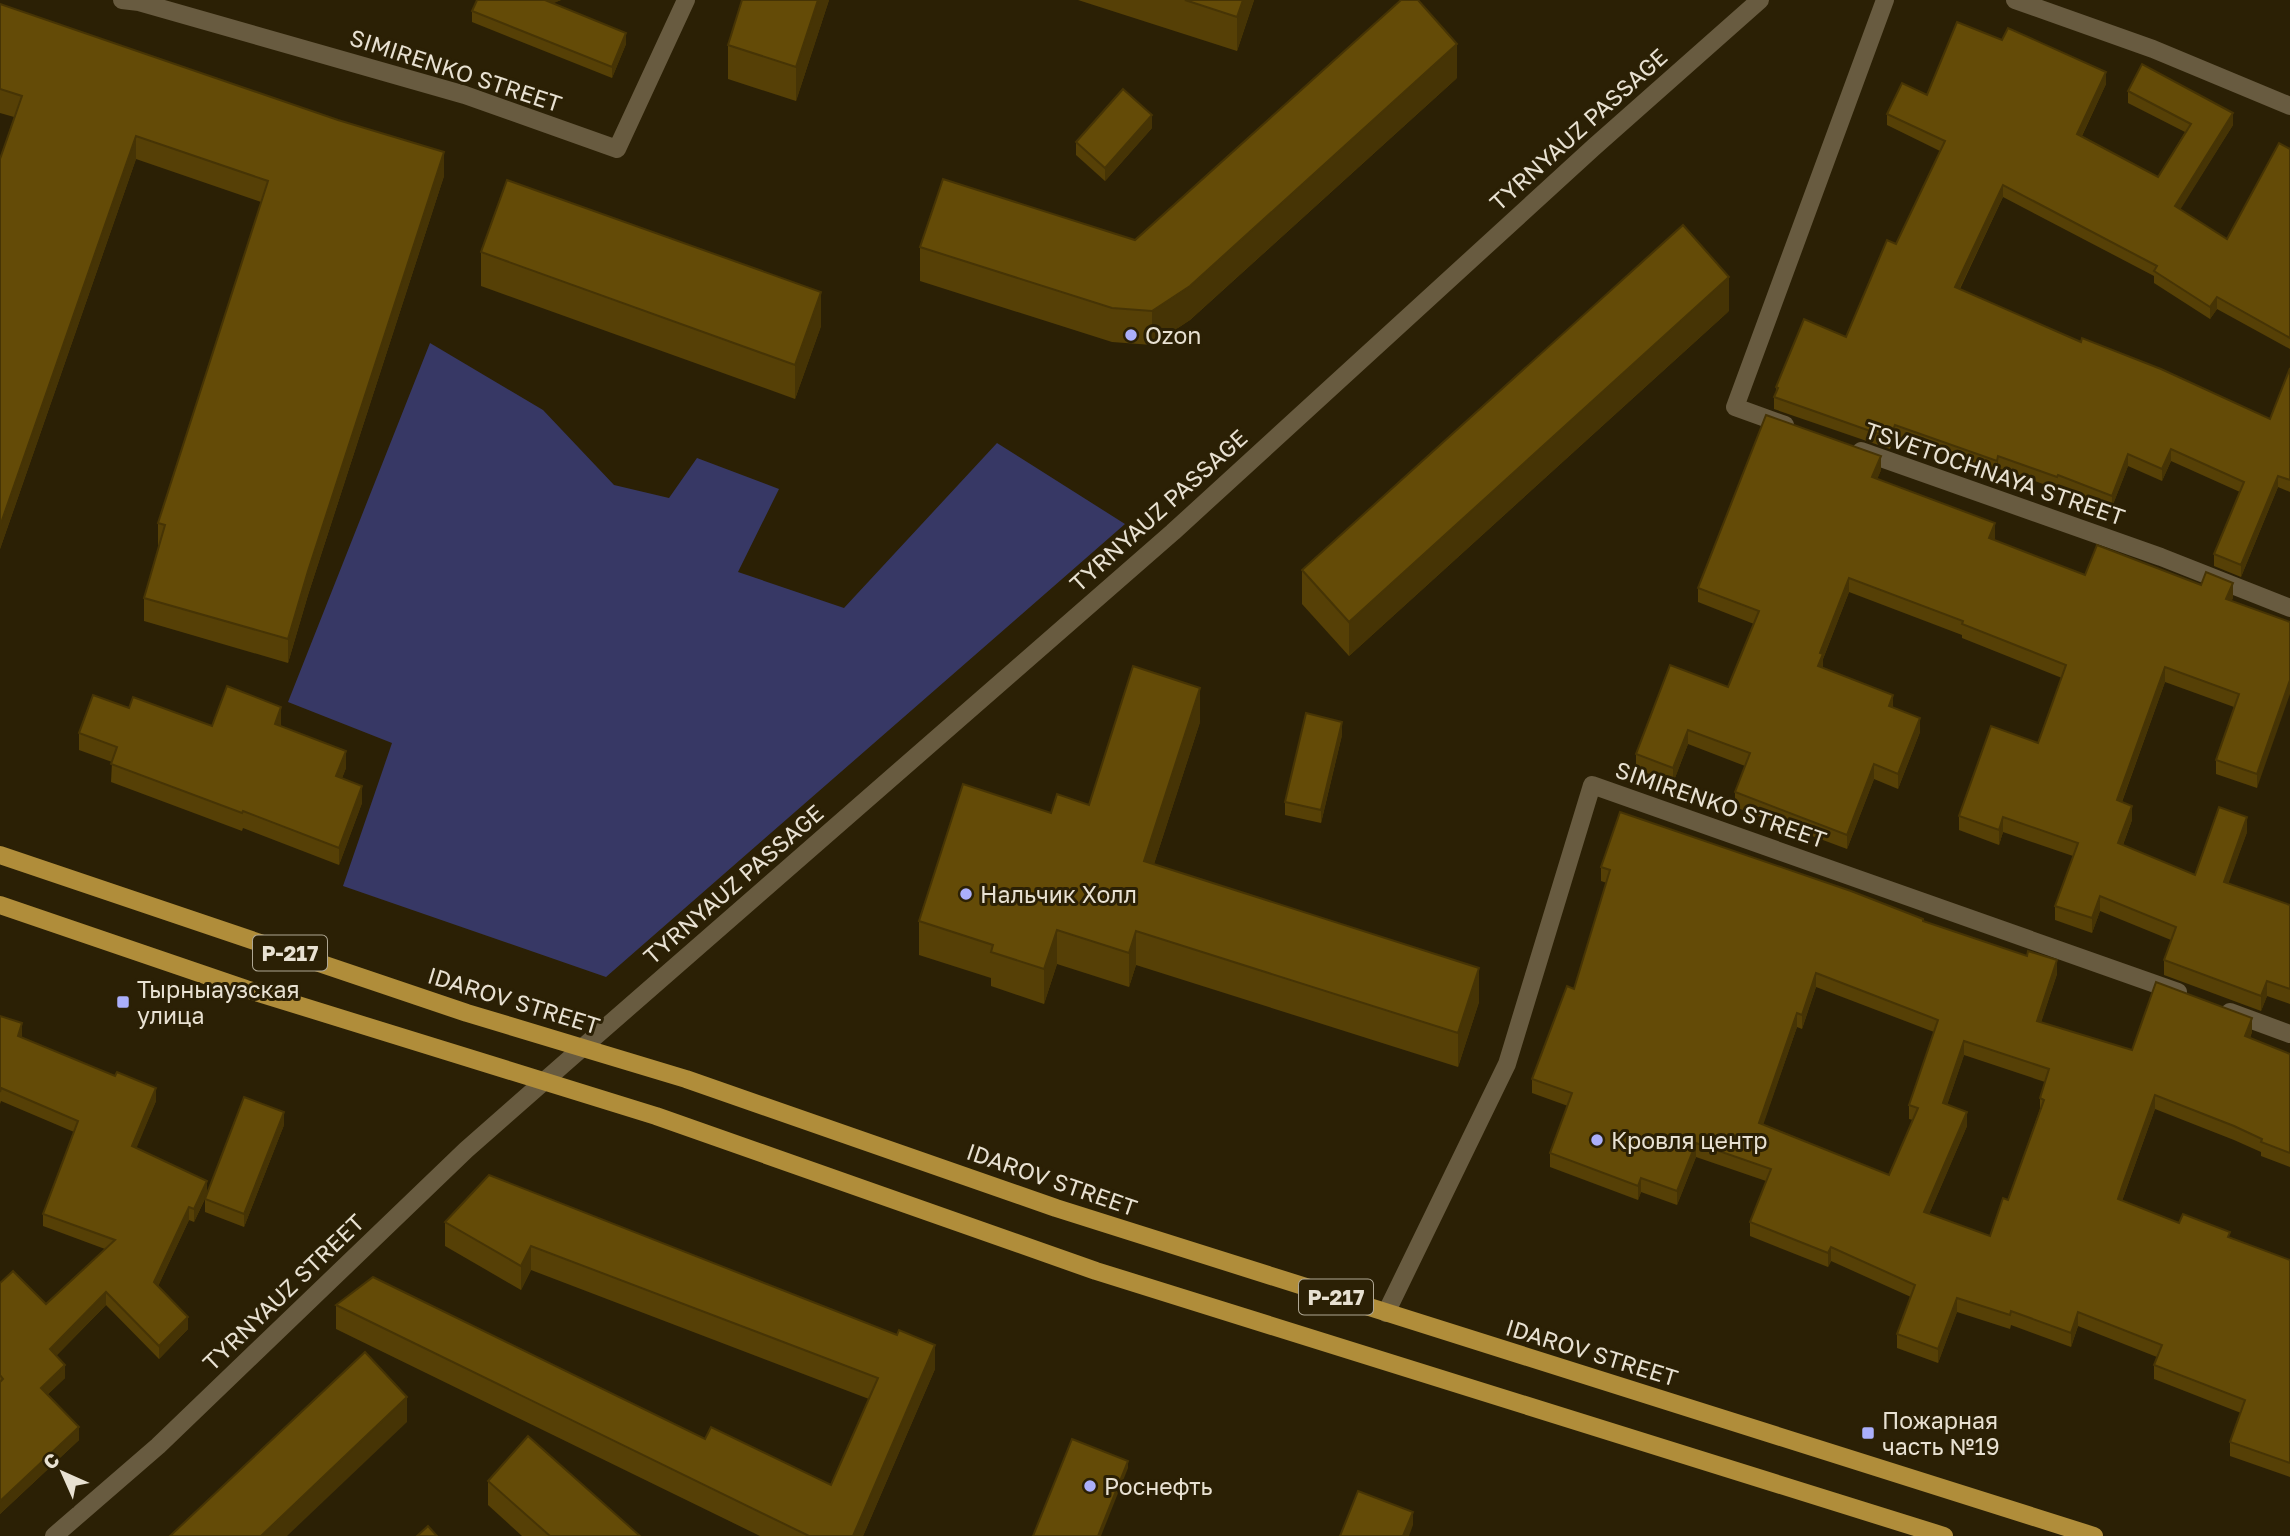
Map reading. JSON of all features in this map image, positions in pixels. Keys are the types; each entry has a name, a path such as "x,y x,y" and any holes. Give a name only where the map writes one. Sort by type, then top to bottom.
{"main road":[{"name":"IDAROV STREET","path":"0,855 467,1013 686,1079 1056,1208 2094,1536"},
{"name":"Р-217","path":"0,905 246,989 656,1116 1096,1271 1944,1536"}],"street":[{"name":"SIMIRENKO STREET","path":"121,0 139,2 464,95 617,149 686,0"},
{"name":"TYRNYAUZ PASSAGE","path":"544,1082 1173,532 1594,147 1760,0"},
{"path":"1800,430 1735,408 1885,0"},
{"path":"2015,0 2153,50 2290,106"},
{"name":"TSVETOCHNAYA STREET","path":"1838,444 2161,557 2290,608"},
{"name":"SIMIRENKO STREET","path":"1386,1313 1507,1064 1592,785 2192,998"},
{"path":"2217,1007 2290,1034"},
{"name":"TYRNYAUZ STREET","path":"54,1536 158,1446 466,1150 544,1082"}],"shaded area":[{"path":"430,343 543,410 614,485 669,498 697,458 779,489 738,572 844,608 997,443 1125,524 606,977 343,886 392,743 288,702"}],"building":[{"path":"477,0 545,0 626,33 612,67 472,11"},
{"path":"742,0 818,0 796,67 728,45"},
{"path":"1185,0 1243,0 1237,17"},
{"path":"1401,0 1418,0 1457,44 1190,286 1152,311 1112,308 920,247 943,179 1135,240"},
{"path":"0,4 338,120 444,152 288,639 144,598 165,525 158,523 268,181 136,136 0,526 0,159 22,96 0,89"},
{"path":"1957,22 2002,40 2008,28 2106,72 2077,134 2158,177 2191,124 2128,91 2142,64 2233,113 2175,206 2227,239 2279,143 2290,149 2290,338 2217,297 2210,307 2154,271 2157,266 2003,185 1955,287 2081,342 2082,338 2161,369 2270,419 2290,368 2290,480 2278,476 2241,565 2214,554 2244,482 2171,449 2162,469 2128,454 2112,496 2058,475 2057,477 1998,456 1997,461 1895,425 1890,438 1774,397 1804,319 1846,337 1887,240 1896,244 1945,141 1887,114 1902,83 1927,95"},
{"path":"1123,89 1152,115 1105,168 1076,142"},
{"path":"507,180 821,292 795,365 481,252"},
{"path":"1683,225 1729,277 1349,622 1302,570"},
{"path":"1766,415 1881,456 1872,477 1995,523 1989,538 2085,575 2097,545 2201,585 2206,572 2233,583 2226,599 2290,622 2290,680 2257,774 2216,760 2239,694 2165,667 2117,800 2132,806 2118,843 2195,875 2219,807 2247,817 2224,882 2290,905 2290,989 2267,981 2261,996 2164,960 2176,927 2100,896 2092,918 2055,906 2078,843 2003,817 1999,830 1959,816 1991,726 2038,743 2066,665 1962,624 1963,621 1849,578 1820,653 1823,654 1818,666 1893,695 1889,706 1920,718 1898,774 1874,764 1847,835 1735,792 1750,753 1688,730 1673,768 1636,754 1670,665 1728,687 1759,611 1698,588"},
{"path":"1133,666 1200,688 1144,861 1479,968 1458,1033 1136,931 1129,953 1057,930 1044,969 991,952 993,945 919,921 963,784 1051,813 1057,794 1089,805"},
{"path":"227,686 281,707 275,724 346,751 336,776 362,786 339,848 111,764 117,747 79,733 93,695 129,708 133,697 212,726"},
{"path":"1306,713 1342,722 1321,810 1285,802"},
{"path":"1620,812 1851,891 1923,921 2027,956 2028,951 2057,960 2037,1021 2132,1050 2156,982 2252,1018 2245,1036 2290,1054 2290,1153 2261,1142 2262,1139 2234,1126 2155,1095 2118,1199 2179,1223 2183,1214 2230,1232 2228,1237 2290,1260 2290,1463 2230,1442 2245,1400 2154,1365 2162,1345 2078,1312 2071,1333 2011,1311 2010,1315 1957,1298 1938,1349 1897,1334 1915,1285 1831,1247 1828,1253 1750,1222 1771,1169 1696,1143 1677,1191 1641,1178 1638,1186 1550,1153 1572,1093 1532,1079 1567,986 1574,989 1610,870 1601,867","holes":["1816,973 1938,1020 1909,1105 1918,1108 1889,1175 1759,1123 1797,1013 1802,1015","1964,1041 2049,1069 2040,1098 2044,1100 2008,1200 2003,1198 1990,1236 1924,1212 1967,1112 1943,1103"]},
{"path":"0,1016 22,1023 18,1036 115,1076 117,1072 156,1088 132,1146 207,1181 194,1209 189,1207 154,1282 188,1317 159,1346 106,1292 50,1349 65,1365 41,1388 79,1427 0,1501 0,1382 3,1379 0,1375 0,1283 13,1271 46,1304 115,1240 43,1214 78,1121 1,1088 0,1092"},
{"path":"244,1097 284,1112 244,1214 205,1199"},
{"path":"489,1175 897,1335 899,1330 935,1345 853,1536 809,1536 336,1305 373,1277 705,1439 711,1427 831,1485 878,1378 531,1246 521,1266 445,1222"},
{"path":"365,1352 407,1397 261,1536 170,1536"},
{"path":"528,1436 640,1536 550,1536 488,1481"},
{"path":"1072,1439 1128,1461 1098,1536 1033,1536"},
{"path":"1358,1491 1413,1512 1403,1536 1340,1536"},
{"path":"428,1526 437,1536 417,1536"}],"place":[{"name":"Ozon","path":"1131,335"},
{"name":"Нальчик Холл","path":"966,894"},
{"name":"Тырныаузская улица","path":"123,1002"},
{"name":"Кровля центр","path":"1597,1140"},
{"name":"Пожарная часть №19","path":"1868,1433"},
{"name":"Роснефть","path":"1090,1486"}]}
